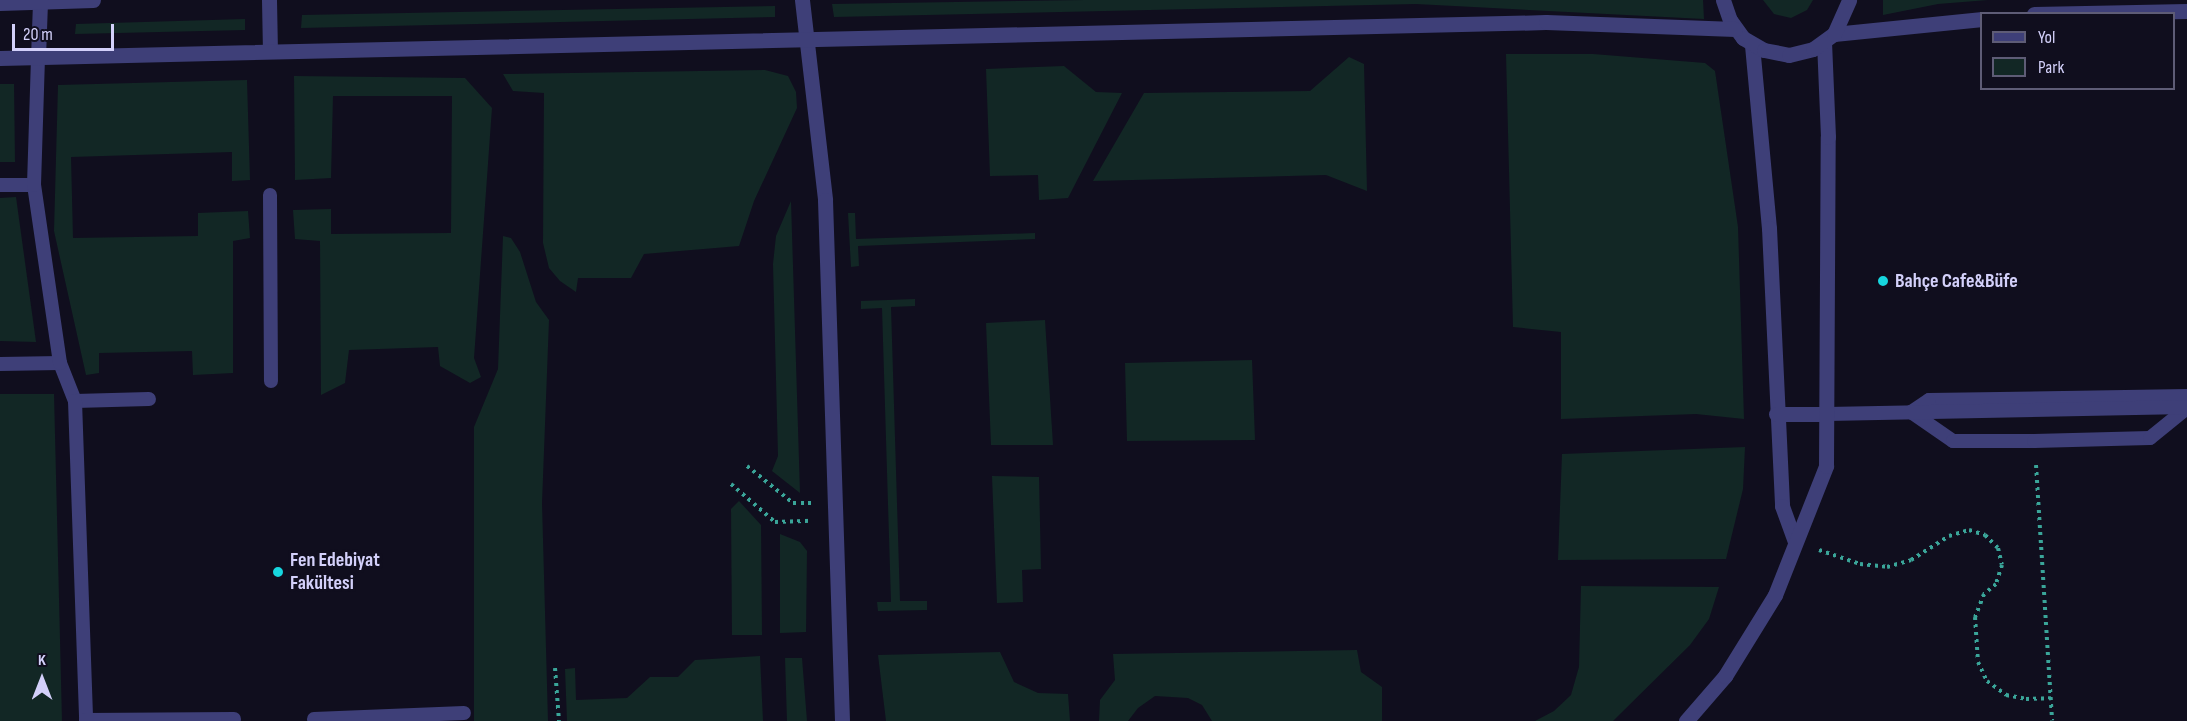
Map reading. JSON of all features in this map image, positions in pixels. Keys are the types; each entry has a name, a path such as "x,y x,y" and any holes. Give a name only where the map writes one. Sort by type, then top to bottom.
{"street":[{"path":"0,3 93,0"},
{"path":"269,0 270,51"},
{"path":"802,0 808,36 825,200 842,721"},
{"path":"1723,0 1735,29 1752,45 1788,55 1829,38 1980,19"},
{"path":"1686,721 1746,645 1775,595 1826,466 1829,38 1843,21 1849,0"},
{"path":"38,57 40,2"},
{"path":"2136,12 2187,11"},
{"path":"0,58 808,36 1546,22 1735,29"},
{"path":"1752,45 1769,228 1782,506 1796,542"},
{"path":"1776,414 1827,414"}],"lane":[{"path":"38,57 34,185 60,363 75,401 86,720 234,719"},
{"path":"0,185 34,185"},
{"path":"270,195 271,381"},
{"path":"0,364 60,363"},
{"path":"1911,412 1929,400 2187,396"},
{"path":"75,401 149,399"},
{"path":"1827,414 2187,407"},
{"path":"1911,412 1953,441 2034,441 2150,438 2187,407"},
{"path":"314,719 464,713"}],"path":[{"path":"2034,441 2052,721"},
{"path":"747,466 794,503"},
{"path":"731,484 775,522 836,520"},
{"path":"1796,542 1860,564 1887,567 1911,560 1949,536 1969,530 1985,535 1998,548 2002,565 1996,584 1984,594 1976,617 1978,662 1987,681 2006,695 2026,699 2051,698"},
{"path":"555,668 559,721"}],"green space":[{"path":"1085,0 1703,0 1704,19 1416,4 834,17 832,4"},
{"path":"1763,0 1813,0 1807,10 1791,18 1774,14"},
{"path":"1883,0 1988,0 1938,4 1883,15"},
{"path":"775,6 775,17 301,28 302,15"},
{"path":"245,19 245,30 75,34 76,24"},
{"path":"1506,54 1593,54 1705,63 1715,71 1738,227 1744,419 1696,414 1561,419 1561,332 1513,327"},
{"path":"1349,57 1364,64 1367,191 1326,175 1093,181 1144,93 1310,91"},
{"path":"1064,66 1096,92 1122,93 1068,198 1039,200 1038,175 990,176 986,69"},
{"path":"765,70 788,76 796,92 797,108 754,201 739,246 644,254 631,278 578,278 576,292 560,281 549,268 543,243 544,93 513,91 503,74"},
{"path":"294,76 465,78 492,108 474,358 481,377 470,383 440,366 438,347 349,350 345,383 321,395 320,241 295,239 293,210 331,209 331,234 451,233 452,96 333,96 331,178 295,180"},
{"path":"247,80 250,180 232,181 232,152 71,157 73,238 198,236 198,213 248,211 250,238 233,241 233,373 193,375 192,351 99,353 99,373 86,375 54,231 58,85"},
{"path":"0,84 14,84 15,162 0,162"},
{"path":"16,197 36,342 0,341 0,198"},
{"path":"791,201 800,493 772,471 778,456 773,264 776,236"},
{"path":"848,213 855,213 856,239 1035,233 1035,239 858,246 859,266 851,267"},
{"path":"503,236 511,238 520,252 536,302 549,320 542,503 548,721 474,721 474,427 498,369"},
{"path":"915,299 915,306 891,307 900,601 927,601 927,610 878,611 877,602 891,602 882,308 861,309 861,301"},
{"path":"1045,320 1053,445 991,445 986,323"},
{"path":"1252,360 1255,440 1127,441 1125,363"},
{"path":"0,394 54,394 62,721 0,721"},
{"path":"1745,447 1743,489 1726,559 1558,560 1562,454"},
{"path":"992,476 1039,477 1041,569 1022,570 1023,602 997,603"},
{"path":"739,501 761,525 762,635 732,635 731,509"},
{"path":"780,534 800,542 807,551 806,632 780,633"},
{"path":"1581,586 1719,587 1709,619 1690,645 1613,721 1535,721 1554,711 1571,695 1579,667"},
{"path":"1357,650 1361,672 1382,687 1382,721 1212,721 1202,705 1188,698 1155,696 1138,708 1128,721 1099,721 1100,700 1115,680 1113,654"},
{"path":"1000,652 1014,682 1038,693 1068,694 1070,721 886,721 878,655"},
{"path":"760,656 763,721 567,721 565,669 575,668 576,700 627,698 650,677 678,677 695,660"},
{"path":"785,658 802,658 807,721 787,721"}],"place":[{"name":"Bahçe Cafe&Büfe","path":"1883,281"},
{"name":"Fen Edebiyat Fakültesi","path":"278,572"}]}
